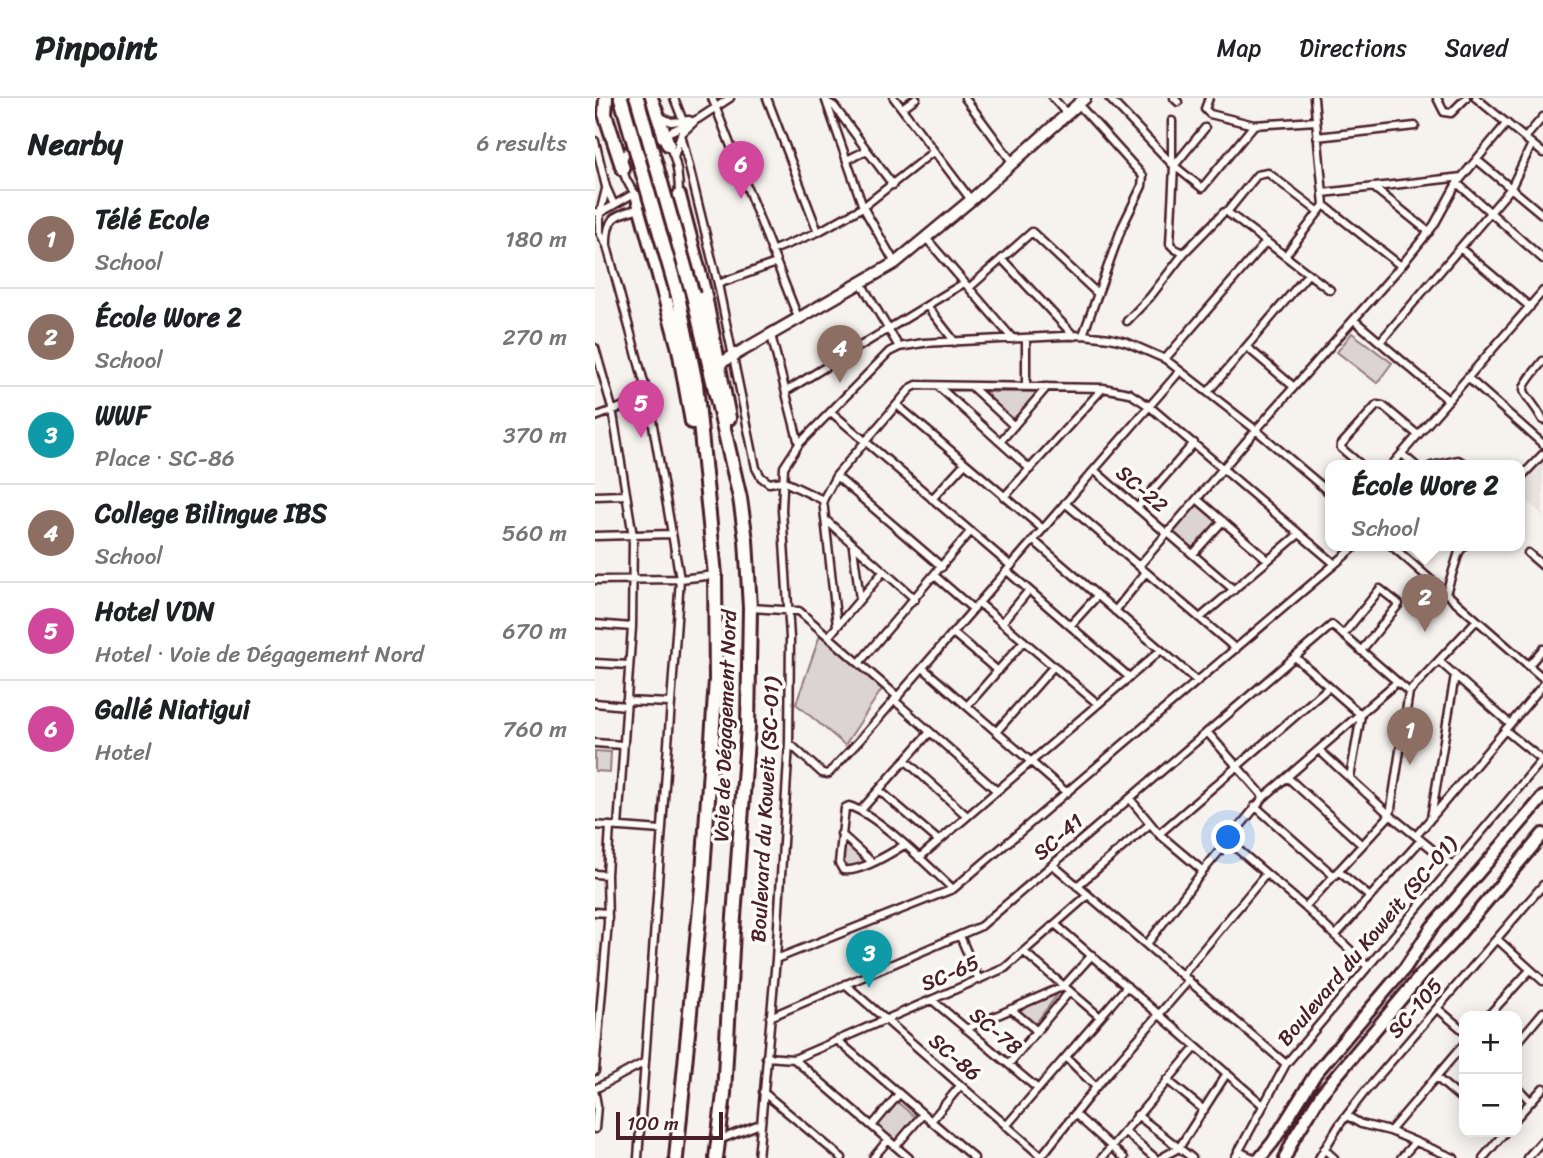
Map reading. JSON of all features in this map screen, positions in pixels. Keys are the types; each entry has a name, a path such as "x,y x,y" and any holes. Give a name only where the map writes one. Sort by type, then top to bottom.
{"highway":[{"path":"606,98 605,114 623,169"},
{"name":"Voie de Dégagement Nord","path":"621,98 678,296 696,384 715,575 716,680 689,1038 676,1158"},
{"name":"Voie de Dégagement Nord","path":"637,98 693,295 740,498 746,540 750,680 727,1051 716,1158"},
{"path":"651,98 663,138"},
{"path":"679,196 704,291 719,364 738,467 740,498"},
{"path":"640,202 679,349 704,469"},
{"path":"670,1158 680,1068 689,1038"},
{"path":"722,1158 729,1075 727,1051"}],"main road":[{"path":"1260,1158 1317,1073 1405,968 1432,927 1543,797"},
{"path":"1285,1158 1322,1093 1543,834"}],"street":[{"path":"674,98 683,121"},
{"path":"712,98 799,320"},
{"path":"640,202 623,169 625,156 633,145 663,138 730,98"},
{"path":"767,98 818,232"},
{"path":"894,98 971,200"},
{"path":"902,108 916,98"},
{"path":"965,98 1013,163"},
{"path":"1053,98 1067,114"},
{"path":"1109,98 1173,165 1200,187 1204,187 1254,125"},
{"path":"1209,98 1205,108 1210,114 1254,125 1316,121"},
{"path":"1285,257 1324,205 1314,98"},
{"path":"1437,98 1444,112 1451,113 1466,98"},
{"path":"1476,98 1485,101 1543,153"},
{"path":"825,100 834,106 893,185"},
{"path":"825,100 863,207 895,263"},
{"path":"719,364 895,263 971,200 1081,101 1143,176 1142,186 1122,227 1083,335"},
{"path":"656,114 671,122 698,119"},
{"path":"1525,138 1543,117"},
{"path":"674,158 681,134 698,119"},
{"path":"1172,121 1171,244 1184,253"},
{"path":"1139,566 1401,266 1429,232 1460,180 1507,123"},
{"path":"1318,137 1415,126"},
{"path":"1173,165 1205,128"},
{"path":"681,134 718,284 756,468 761,477 769,483 783,481 823,500"},
{"path":"597,213 614,205 671,201 679,196 678,172 663,138"},
{"path":"595,141 606,187 614,205"},
{"path":"1380,342 1511,188 1532,144"},
{"path":"847,160 865,151"},
{"path":"771,251 818,232 863,207 934,151"},
{"path":"1477,160 1543,215"},
{"path":"1127,321 1150,297 1184,253 1227,212 1257,175 1268,173 1318,212"},
{"path":"1323,193 1460,180"},
{"path":"1460,180 1489,214 1543,259"},
{"path":"606,187 597,213 598,227 607,246 648,397 680,579 638,1158"},
{"path":"1373,187 1429,232"},
{"path":"601,234 617,215 640,202"},
{"path":"1324,205 1401,266"},
{"path":"1227,212 1330,290"},
{"path":"786,391 967,285 1032,232 1098,294"},
{"path":"926,238 1013,340"},
{"path":"1165,359 1266,242"},
{"path":"1460,248 1530,307"},
{"path":"1002,259 1074,336"},
{"path":"718,284 776,263"},
{"path":"1208,392 1308,274"},
{"path":"861,283 899,347"},
{"path":"1396,460 1543,291"},
{"path":"927,306 955,342"},
{"path":"1354,320 1448,400"},
{"path":"771,335 799,444"},
{"path":"799,444 878,362 899,347 1083,335 1110,338 1165,359 1256,430 1325,489"},
{"path":"1026,339 1026,387"},
{"path":"1247,347 1294,387"},
{"path":"595,348 613,408 633,536 634,580 623,745 607,874 606,952 595,1071"},
{"path":"1543,361 1523,389 1543,420"},
{"path":"789,743 822,773 828,774 1180,371"},
{"path":"1468,378 1543,444"},
{"path":"937,385 1030,469"},
{"path":"837,626 823,500 837,476 914,386 1103,388 1129,393 1193,443 1335,564"},
{"path":"971,386 1014,426"},
{"path":"1000,442 1047,387"},
{"path":"1004,497 1103,388"},
{"path":"595,417 648,397"},
{"path":"897,405 1042,529"},
{"path":"1356,460 1341,445 1377,405 1383,406 1418,435"},
{"path":"831,412 970,532 1029,590 1129,677"},
{"path":"1137,508 1193,443"},
{"name":"Boulevard du Koweit (SC-01)","path":"759,1157 776,959 789,743 783,481 784,464 799,444"},
{"path":"1402,454 1409,460"},
{"path":"1525,474 1543,454"},
{"path":"932,499 965,463"},
{"name":"SC-22","path":"1094,470 1234,590"},
{"path":"837,476 942,567"},
{"path":"595,496 625,495"},
{"path":"1197,499 1268,561"},
{"path":"1065,503 1236,649"},
{"path":"1193,554 1223,521"},
{"path":"827,522 915,599"},
{"path":"860,662 970,532"},
{"path":"595,536 672,534"},
{"path":"1200,618 1299,534"},
{"path":"1033,540 1197,681"},
{"path":"853,547 860,599"},
{"path":"776,959 953,889 1350,551"},
{"path":"1398,551 1543,678"},
{"path":"1446,593 1460,551"},
{"path":"1528,553 1543,566"},
{"path":"829,636 883,572"},
{"path":"1115,611 1146,572"},
{"path":"595,580 680,579 715,575"},
{"path":"935,576 973,609"},
{"path":"1361,650 1399,604 1380,589 1343,635 1409,692"},
{"path":"1002,623 1029,590"},
{"path":"1070,626 1097,596"},
{"path":"979,603 1098,704"},
{"path":"750,608 788,609 807,615 860,662 930,732 997,791"},
{"path":"1305,907 1390,814 1409,692 1476,621"},
{"path":"595,624 632,627"},
{"name":"SC-41","path":"770,1017 981,926 1332,625 1343,635"},
{"path":"953,632 998,671"},
{"path":"967,706 1024,641"},
{"path":"1528,666 1543,649"},
{"path":"919,858 1161,650"},
{"path":"1295,657 1361,715"},
{"path":"1439,660 1542,759"},
{"path":"595,663 629,666"},
{"path":"996,732 1054,666"},
{"path":"923,668 1067,793"},
{"path":"1431,818 1455,675"},
{"path":"1147,944 1255,806 1398,682"},
{"path":"1335,936 1543,685"},
{"path":"1159,834 1329,687"},
{"path":"595,703 670,704"},
{"path":"1350,779 1361,715"},
{"path":"862,809 930,732"},
{"path":"1207,732 1264,797"},
{"path":"595,743 623,745"},
{"path":"1319,750 1453,866"},
{"name":"Boulevard du Koweit (SC-01)","path":"1237,1155 1286,1064 1542,759"},
{"path":"905,760 967,816"},
{"path":"1287,777 1362,845"},
{"path":"880,791 939,841"},
{"path":"1130,799 1159,834 1203,871"},
{"path":"904,845 850,871 841,869 839,863 845,808 849,806 862,809 904,845 919,858 953,889"},
{"path":"1255,806 1336,874 1370,897"},
{"path":"1077,886 1150,824"},
{"path":"595,825 661,830"},
{"path":"841,834 872,862"},
{"path":"1227,840 1305,907 1367,966"},
{"path":"1053,865 1286,1064"},
{"path":"595,874 607,874"},
{"path":"1183,974 1266,874"},
{"name":"SC-105","path":"1319,1158 1347,1116 1543,885"},
{"name":"SC-65","path":"766,1057 794,1059 1005,968 1088,895"},
{"path":"595,912 607,913"},
{"path":"1055,924 1263,1105"},
{"path":"960,936 979,980"},
{"path":"1497,939 1543,981"},
{"path":"595,951 606,952"},
{"path":"1024,951 1100,1017"},
{"path":"1009,1064 1037,1031 1091,955"},
{"path":"1493,1011 1530,970"},
{"path":"1040,1157 1189,980"},
{"name":"SC-86","path":"845,984 1040,1157"},
{"path":"1006,1126 1127,986"},
{"path":"966,1029 1067,989"},
{"name":"SC-78","path":"932,1000 1038,1089"},
{"path":"1437,1008 1459,1027"},
{"path":"1011,1009 1037,1031"},
{"path":"1522,1037 1543,1012"},
{"path":"837,1040 974,1158"},
{"path":"1102,1158 1196,1047"},
{"path":"1390,1131 1459,1050"},
{"path":"1066,1057 1097,1087"},
{"path":"794,1059 909,1158"},
{"path":"595,1089 645,1062"},
{"path":"1161,1158 1179,1148 1227,1073"},
{"path":"1437,1078 1459,1097"},
{"path":"1167,1080 1204,1110"},
{"path":"930,1121 960,1086"},
{"path":"1522,1111 1543,1088"},
{"path":"763,1092 842,1158"},
{"path":"1522,1092 1530,1101"},
{"path":"595,1094 595,1129"},
{"path":"872,1126 899,1094"},
{"path":"896,1146 923,1114"},
{"path":"1075,1114 1124,1158"},
{"path":"1137,1115 1192,1158"},
{"path":"1347,1116 1361,1124 1390,1131 1454,1158"},
{"path":"725,1138 760,1124"},
{"path":"1124,1131 1155,1158"},
{"path":"1483,1158 1500,1137"},
{"path":"873,1158 888,1140"},
{"path":"1527,1158 1543,1140"},
{"path":"1401,1158 1415,1142"},
{"path":"1324,1149 1334,1158"},
{"path":"1237,1155 1253,1158"}],"shaded area":[{"path":"1352,333 1392,363 1377,383 1337,352"},
{"path":"979,392 1039,392 1012,421"},
{"path":"1543,459 1543,516 1525,499 1525,477"},
{"path":"1197,503 1221,524 1195,552 1171,531"},
{"path":"820,635 882,689 845,745 796,704"},
{"path":"595,751 611,752 610,772 595,771"},
{"path":"845,841 865,858 865,861 852,867 843,864 841,858"},
{"path":"1058,994 1032,1028 1014,1012"},
{"path":"896,1101 915,1117 891,1146 872,1131"}],"place":[{"name":"Gallé Niatigui","path":"741,199"},
{"name":"College Bilingue IBS","path":"840,383"},
{"name":"Hotel VDN","path":"641,438"},
{"name":"École Wore 2","path":"1425,632"},
{"name":"Télé Ecole","path":"1410,765"},
{"name":"WWF","path":"869,988"}]}
